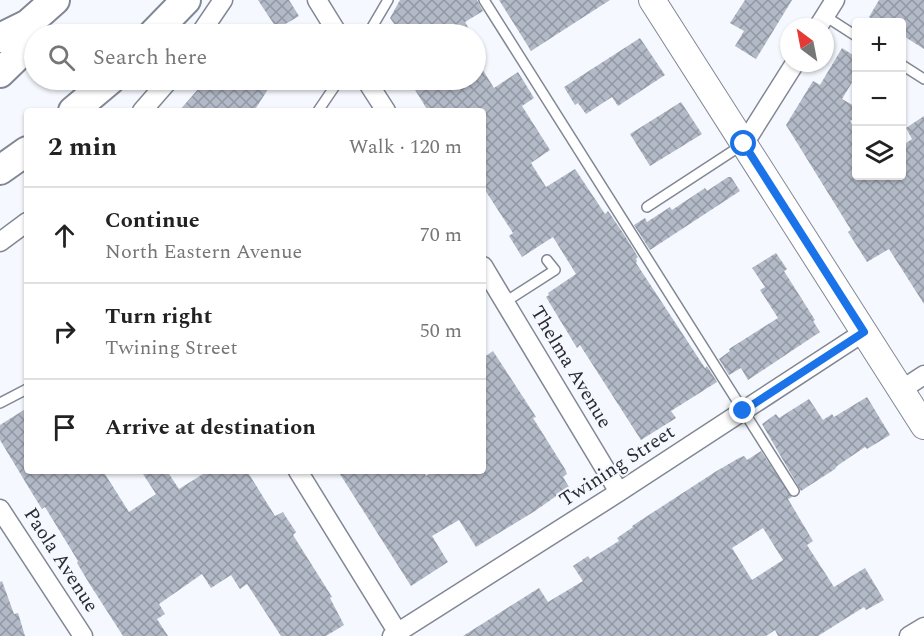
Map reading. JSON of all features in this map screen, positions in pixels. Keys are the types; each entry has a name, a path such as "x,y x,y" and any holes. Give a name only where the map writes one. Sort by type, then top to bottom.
{"main road":[{"path":"28,24 55,0"},
{"path":"49,24 71,0"},
{"path":"163,24 186,0"},
{"path":"652,0 924,426"},
{"path":"0,38 24,26"},
{"path":"0,73 24,50"},
{"path":"77,108 98,90"},
{"path":"0,170 24,153"}],"street":[{"path":"207,24 224,0"},
{"path":"317,0 332,24"},
{"path":"824,18 835,0"},
{"path":"744,144 789,72"},
{"path":"145,108 160,90"},
{"path":"372,90 384,108"},
{"path":"0,242 24,224"},
{"name":"Thelma Avenue","path":"486,271 619,492"},
{"name":"Twining Street","path":"395,635 864,332"},
{"path":"901,390 924,375"},
{"path":"300,474 395,635"},
{"name":"Paola Avenue","path":"0,509 84,636"},
{"path":"909,636 924,627"}],"lane":[{"path":"374,24 388,0"},
{"path":"484,0 794,490"},
{"path":"834,27 852,34"},
{"path":"906,67 924,79"},
{"path":"320,108 332,90"},
{"path":"647,207 744,144"},
{"path":"505,302 555,270 547,260"},
{"path":"0,403 24,391"}],"building":[{"path":"258,0 289,0 299,16 285,24 274,24"},
{"path":"400,0 477,0 483,11 465,22 466,24 394,24 390,18"},
{"path":"499,0 610,0 531,51"},
{"path":"745,0 792,0 756,59 735,46 744,31 730,23"},
{"path":"879,0 924,0 924,49 906,38 906,18 869,17"},
{"path":"640,38 665,75 618,106 612,97 586,114 578,103 575,105 564,87"},
{"path":"842,48 852,54 852,83 842,99 852,105 852,120 850,121 852,124 852,180 906,180 906,143 912,139 906,128 924,116 924,304 889,249 867,262 848,232 851,230 786,125 813,81 820,85 828,72 834,72 834,61"},
{"path":"518,72 534,98 522,106 550,150 531,163 546,187 575,169 605,214 608,211 623,233 638,257 636,263 705,368 707,366 717,382 671,411 676,418 641,440 580,345 577,348 546,297 548,293 576,274 553,237 522,257 509,236 513,233 486,192 486,108 426,108 415,90 486,90 486,75 494,88"},
{"path":"197,90 268,90 256,108 182,108"},
{"path":"681,102 702,134 650,166 630,134"},
{"path":"731,177 740,191 650,250 634,225 645,218 647,222 670,207 672,210 705,188 707,191"},
{"path":"776,253 787,269 784,271 820,332 748,380 741,368 729,375 719,359 730,351 729,349 778,318 760,290 765,287 752,268"},
{"path":"493,351 536,417 533,418 565,469 567,474 563,477 569,487 476,547 459,520 432,536 448,562 411,586 340,474 425,474 426,476 429,474 486,474 486,356"},
{"path":"867,397 890,435 867,449 865,447 801,491 762,424 776,414 779,418 809,399 823,420 832,414 834,417"},
{"path":"24,410 24,474 105,474 129,512 156,494 143,474 169,474 179,489 203,474 249,474 275,516 283,512 296,532 293,535 332,597 330,598 344,625 326,636 281,636 247,584 240,589 231,575 211,588 202,574 159,604 165,614 157,619 168,636 123,636 45,507 42,509 0,440 0,425"},
{"path":"761,451 792,497 788,499 813,541 807,545 834,587 865,568 884,600 866,610 864,607 818,636 778,636 775,630 766,636 463,636 539,588 548,602 583,581 573,566 588,556 590,559 619,541 617,538 632,526 715,472 744,456 747,460","holes":["763,528 783,560 752,580 732,548"]},
{"path":"2,581 14,614 18,613 25,636 0,636 0,582"}],"route":[{"path":"743,411 864,332 744,144"}]}
